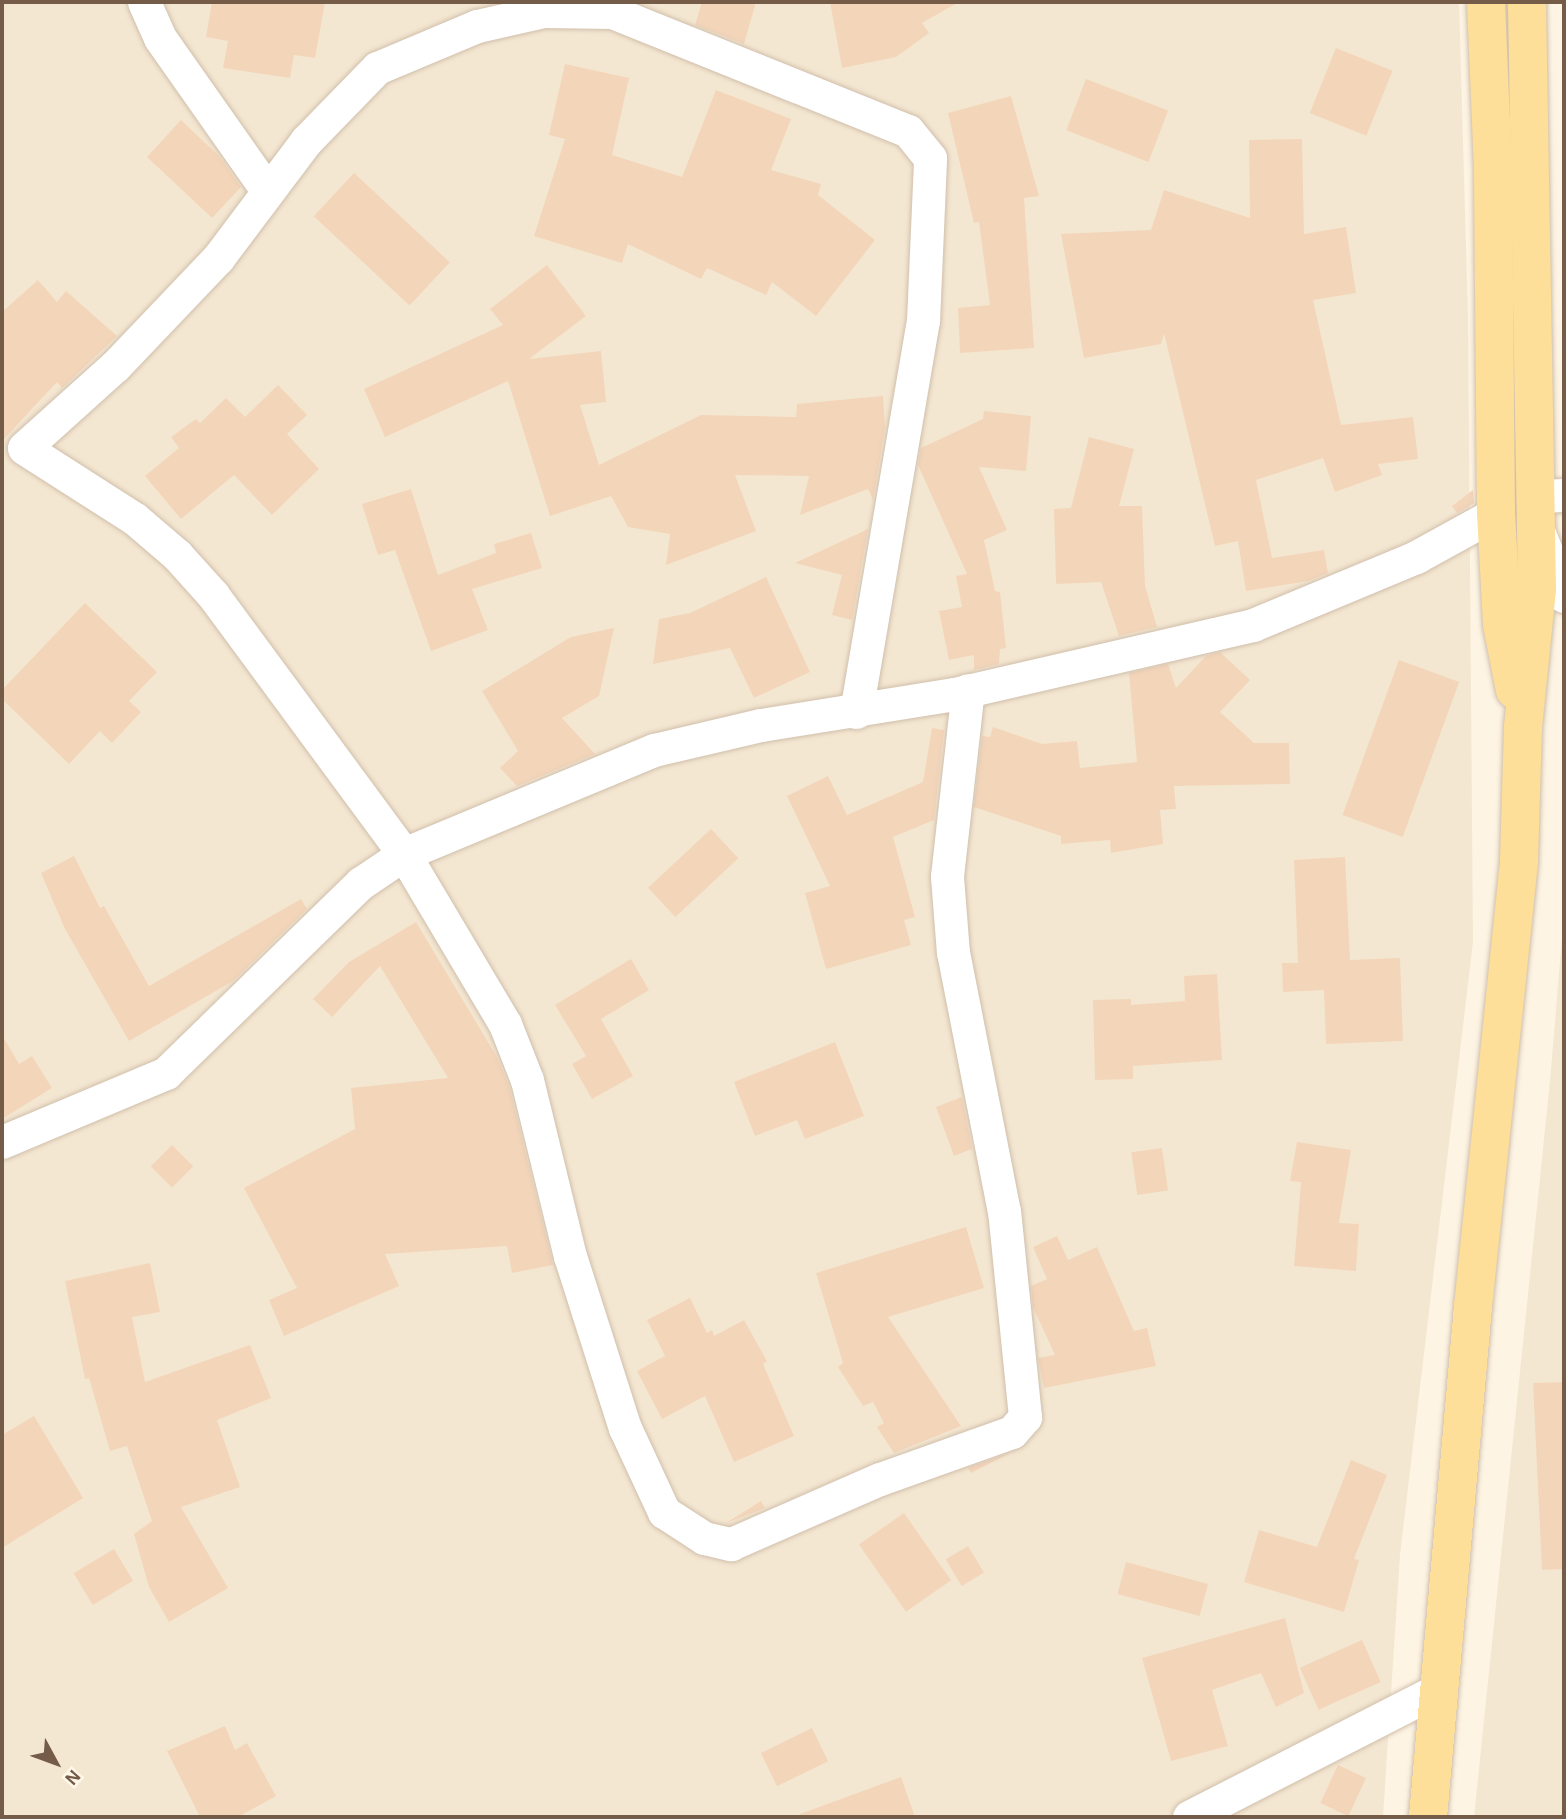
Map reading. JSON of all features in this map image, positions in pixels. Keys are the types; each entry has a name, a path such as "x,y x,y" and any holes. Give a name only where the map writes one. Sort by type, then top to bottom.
{"main road":[{"path":"1486,2 1493,172 1496,513 1502,624 1523,727"},
{"path":"1428,1817 1437,1690 1519,861 1523,727 1546,505 1527,2"}],"street":[{"path":"144,2 160,38 266,190"},
{"path":"856,712 923,321 930,158 908,131 612,12 544,11 477,26 377,68 266,190 218,258 115,366 13,440 135,519 177,555 213,596 404,853 505,1024 527,1080 570,1256 625,1427 664,1512 704,1538 731,1544 880,1479 1012,1432 1025,1417 1004,1212 953,953 947,876 968,690"},
{"path":"1546,505 1564,596"},
{"path":"2,1142 166,1073 360,883 404,853 654,750 761,725 856,712 968,690 1252,625 1416,557 1496,513"},
{"path":"1189,1817 1437,1690"}],"shaded area":[{"path":"2,2 1459,2 1468,316 1473,942 1400,1555 1383,1817 2,1817"},
{"path":"1564,914 1564,1817 1474,1817 1550,1081"}],"building":[{"path":"212,2 325,2 315,58 294,55 290,78 223,68 228,41 206,37"},
{"path":"702,2 756,2 744,44 695,25"},
{"path":"830,2 959,2 922,23 929,33 896,57 842,68"},
{"path":"1336,48 1393,71 1366,136 1310,113"},
{"path":"565,64 629,78 612,155 682,177 716,90 791,119 771,170 821,184 818,195 875,240 816,316 772,282 766,295 707,268 701,279 628,244 622,263 534,236 565,139 549,135"},
{"path":"1086,79 1168,111 1148,162 1066,130"},
{"path":"1011,96 1039,196 1024,198 1034,348 960,353 958,308 990,305 979,222 974,223 948,113"},
{"path":"181,120 219,156 241,187 212,218 147,157"},
{"path":"1302,139 1304,234 1346,227 1356,293 1313,300 1341,425 1413,417 1418,459 1378,464 1382,475 1335,492 1323,458 1256,480 1272,558 1324,550 1328,573 1308,581 1246,591 1238,541 1215,546 1164,333 1161,344 1084,358 1061,234 1151,230 1164,190 1250,218 1249,140"},
{"path":"354,173 450,262 410,305 314,216"},
{"path":"547,265 586,316 529,359 601,351 606,402 580,405 599,465 701,415 796,417 797,404 883,396 885,427 873,500 868,489 800,515 809,476 735,475 756,531 666,565 670,534 628,527 611,496 550,516 508,381 385,437 364,389 503,325 490,309"},
{"path":"38,280 57,302 66,291 117,336 62,388 57,382 2,441 2,312"},
{"path":"278,385 307,415 287,434 319,469 272,515 234,475 181,519 145,476 179,448 171,437 196,419 200,423 226,398 245,417"},
{"path":"984,411 1031,416 1026,471 979,467 1007,530 984,540 995,591 1000,592 1006,648 1000,649 999,664 974,670 974,655 949,660 939,611 962,607 956,576 967,574 918,465 921,448 983,419"},
{"path":"1089,437 1134,449 1119,506 1142,506 1145,586 1157,627 1119,636 1101,582 1056,584 1054,509 1071,508"},
{"path":"411,489 438,575 496,553 494,544 531,533 542,568 472,589 488,630 431,651 395,550 378,555 362,504"},
{"path":"1473,490 1474,503 1457,513 1452,506"},
{"path":"868,529 852,620 832,615 842,575 795,563"},
{"path":"766,577 810,672 754,698 730,648 653,664 659,619 690,613"},
{"path":"85,603 157,672 129,701 141,712 112,743 100,731 69,764 2,699 2,690"},
{"path":"614,628 599,696 562,718 595,754 517,786 500,768 518,751 482,691 571,637"},
{"path":"1220,652 1250,680 1220,712 1254,743 1289,743 1290,784 1174,786 1176,809 1160,810 1163,844 1111,853 1110,840 1061,844 1061,836 974,807 982,736 990,737 993,727 1042,744 1077,741 1080,768 1137,762 1129,673 1168,664 1176,688 1206,656"},
{"path":"1399,660 1459,682 1403,837 1343,815"},
{"path":"932,728 944,730 934,820 893,837 915,917 904,920 911,945 826,969 805,893 830,886 787,796 828,776 847,815 923,782"},
{"path":"711,829 738,858 675,917 648,888"},
{"path":"74,856 100,908 104,906 149,986 301,899 307,909 233,981 129,1041 65,929 41,873"},
{"path":"1345,857 1350,960 1400,958 1403,1041 1326,1044 1324,990 1283,992 1282,963 1298,963 1294,860"},
{"path":"416,922 497,1057 509,1086 553,1265 512,1273 507,1246 385,1254 399,1286 284,1336 269,1300 297,1288 244,1188 355,1129 351,1088 448,1078 380,966 332,1017 313,999 349,962"},
{"path":"631,959 649,990 601,1019 633,1076 592,1099 572,1064 586,1056 555,1005"},
{"path":"1217,974 1222,1060 1133,1066 1133,1079 1095,1080 1093,1000 1131,999 1131,1005 1185,1001 1184,976"},
{"path":"2,1035 19,1064 32,1056 52,1088 2,1119"},
{"path":"835,1042 864,1116 805,1139 797,1120 755,1136 734,1082"},
{"path":"962,1097 972,1149 954,1156 936,1107"},
{"path":"1297,1142 1351,1150 1339,1223 1359,1224 1356,1271 1294,1266 1301,1182 1290,1181"},
{"path":"172,1145 193,1166 172,1187 151,1166"},
{"path":"1162,1148 1168,1191 1137,1195 1131,1152"},
{"path":"966,1227 984,1288 888,1317 961,1426 894,1453 877,1427 884,1423 873,1402 863,1406 838,1367 843,1363 816,1273"},
{"path":"1057,1236 1068,1260 1097,1247 1134,1331 1147,1328 1156,1366 1044,1388 1038,1358 1055,1355 1033,1307 1031,1286 1047,1279 1033,1247"},
{"path":"150,1263 160,1312 132,1317 145,1382 250,1345 271,1398 217,1420 240,1487 181,1507 228,1588 169,1622 149,1587 134,1534 152,1521 127,1446 110,1451 89,1378 85,1379 65,1281"},
{"path":"690,1298 707,1333 712,1330 714,1336 744,1320 767,1361 763,1364 794,1436 734,1462 705,1396 662,1419 637,1371 665,1356 647,1320"},
{"path":"1564,1382 1564,1569 1542,1570 1533,1383"},
{"path":"34,1416 83,1498 2,1548 2,1435"},
{"path":"1012,1452 971,1473 968,1468"},
{"path":"1351,1460 1387,1475 1354,1559 1359,1560 1344,1612 1244,1582 1259,1530 1317,1547"},
{"path":"761,1501 765,1508 726,1523"},
{"path":"904,1513 951,1580 906,1612 859,1545"},
{"path":"968,1546 984,1573 962,1586 946,1559"},
{"path":"114,1549 133,1581 93,1605 74,1573"},
{"path":"1126,1562 1208,1584 1200,1616 1117,1594"},
{"path":"1285,1618 1304,1693 1276,1707 1261,1673 1212,1690 1228,1746 1171,1761 1142,1658"},
{"path":"1362,1640 1381,1682 1319,1710 1300,1668"},
{"path":"225,1726 235,1750 247,1743 276,1796 238,1817 200,1817 167,1751"},
{"path":"812,1728 828,1761 777,1786 761,1753"},
{"path":"1338,1765 1366,1778 1348,1816 1320,1803"},
{"path":"901,1777 915,1817 800,1817 800,1814"}]}
